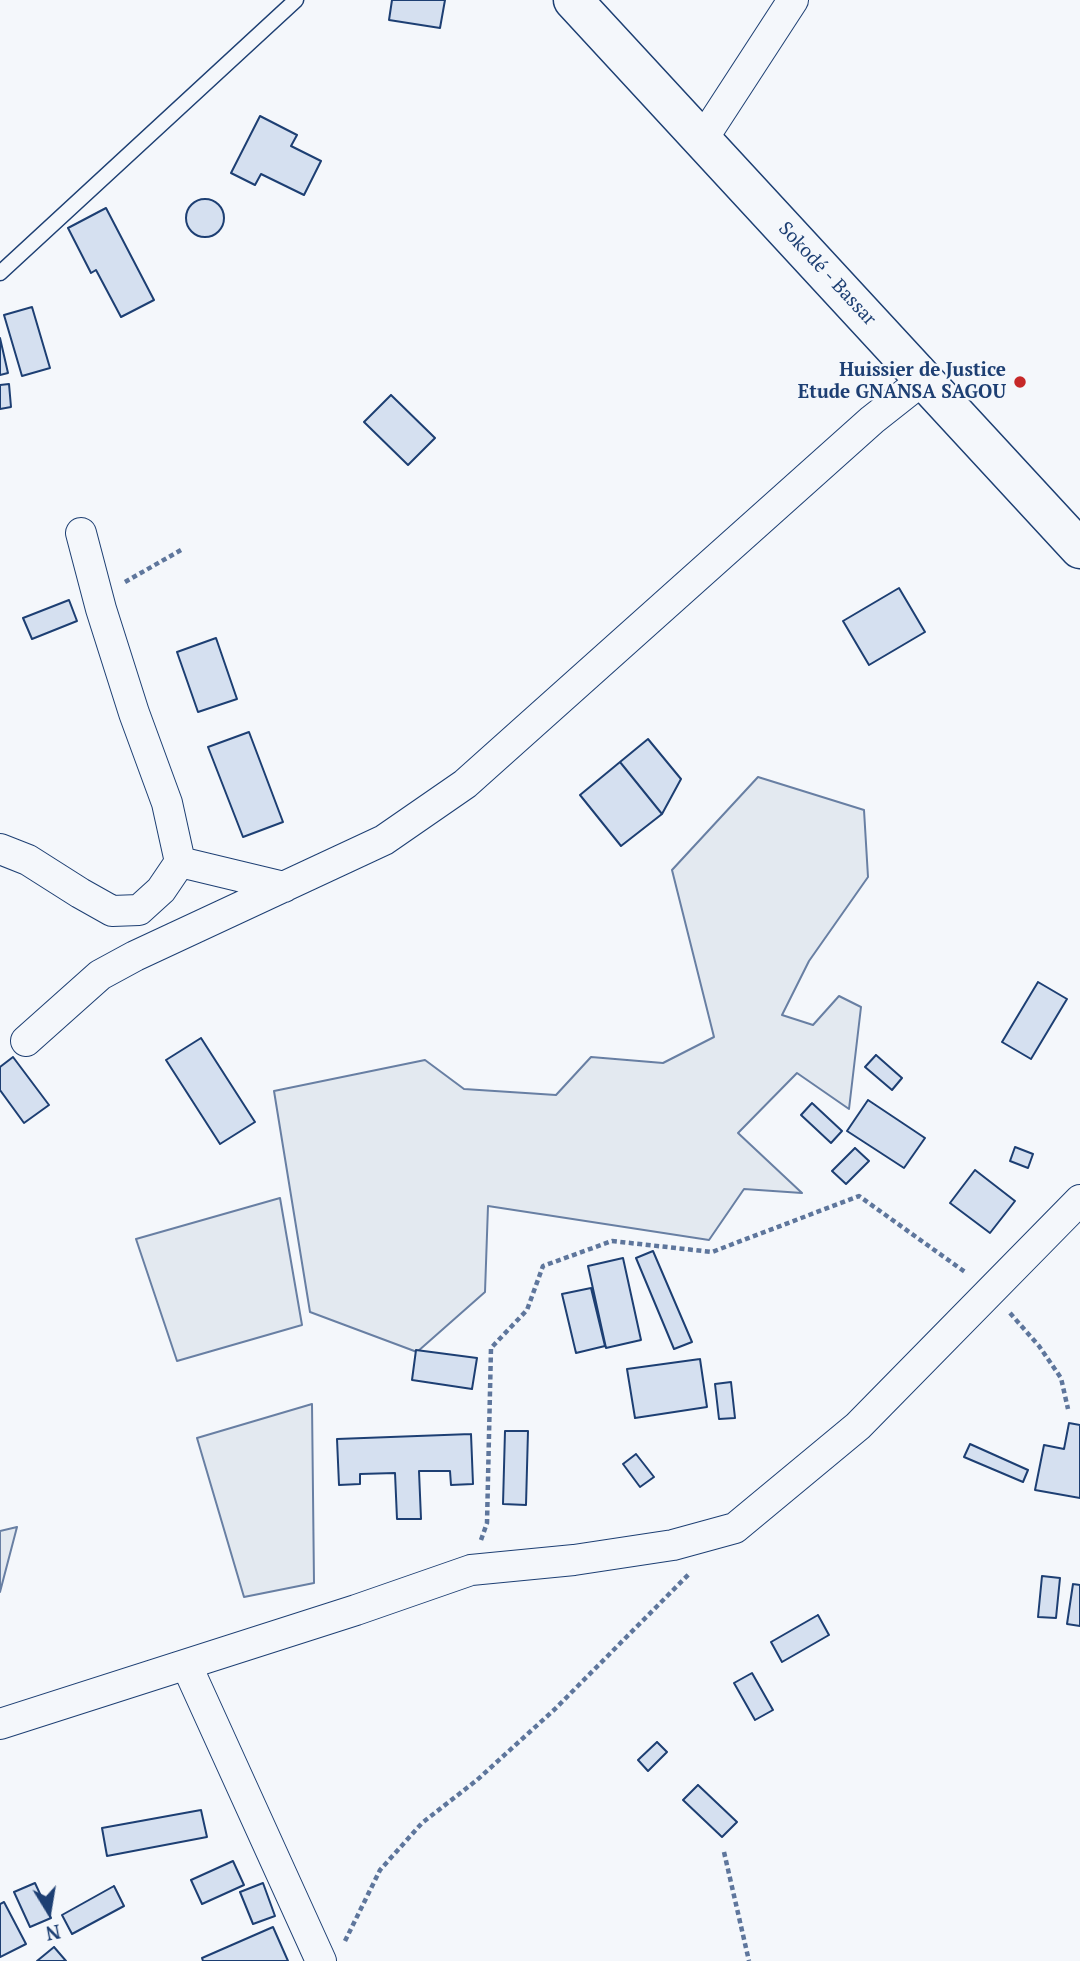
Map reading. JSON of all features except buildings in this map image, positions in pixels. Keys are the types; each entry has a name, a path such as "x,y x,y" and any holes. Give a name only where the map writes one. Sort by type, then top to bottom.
{"main road":[{"name":"Sokodé - Bassar","path":"573,0 1080,549"}],"street":[{"path":"702,140 793,0"},
{"path":"26,1041 100,975 135,956 384,841 465,784 872,420 924,379"},
{"path":"0,849 28,860 112,911 139,910 161,890 180,862 167,803 134,713 81,533"},
{"path":"180,862 284,887"},
{"path":"0,1724 471,1570 574,1560 673,1545 735,1528 858,1426 1080,1200"},
{"path":"187,1665 331,1955"}],"lane":[{"path":"0,273 296,0"}],"path":[{"path":"101,608 123,584 181,550"},
{"path":"471,1570 487,1523 491,1348 527,1310 543,1266 611,1241 712,1252 859,1196 991,1291 1039,1346 1060,1378 1068,1409"},
{"path":"331,1955 380,1870 422,1823 477,1780 555,1709 697,1566"},
{"path":"724,1852 749,1961"}],"shaded area":[{"path":"758,777 864,810 868,877 809,961 782,1015 813,1025 839,996 861,1007 849,1109 797,1073 738,1133 802,1193 744,1189 709,1240 488,1206 485,1292 417,1352 310,1312 274,1091 425,1060 464,1089 556,1095 591,1057 663,1063 714,1037 672,870"},
{"path":"280,1198 302,1325 177,1361 136,1239"},
{"path":"312,1404 314,1583 244,1597 197,1438"},
{"path":"17,1527 0,1592 0,1531"}],"place":[{"name":"Huissier de Justice Etude GNANSA SAGOU","path":"1020,382"}]}
